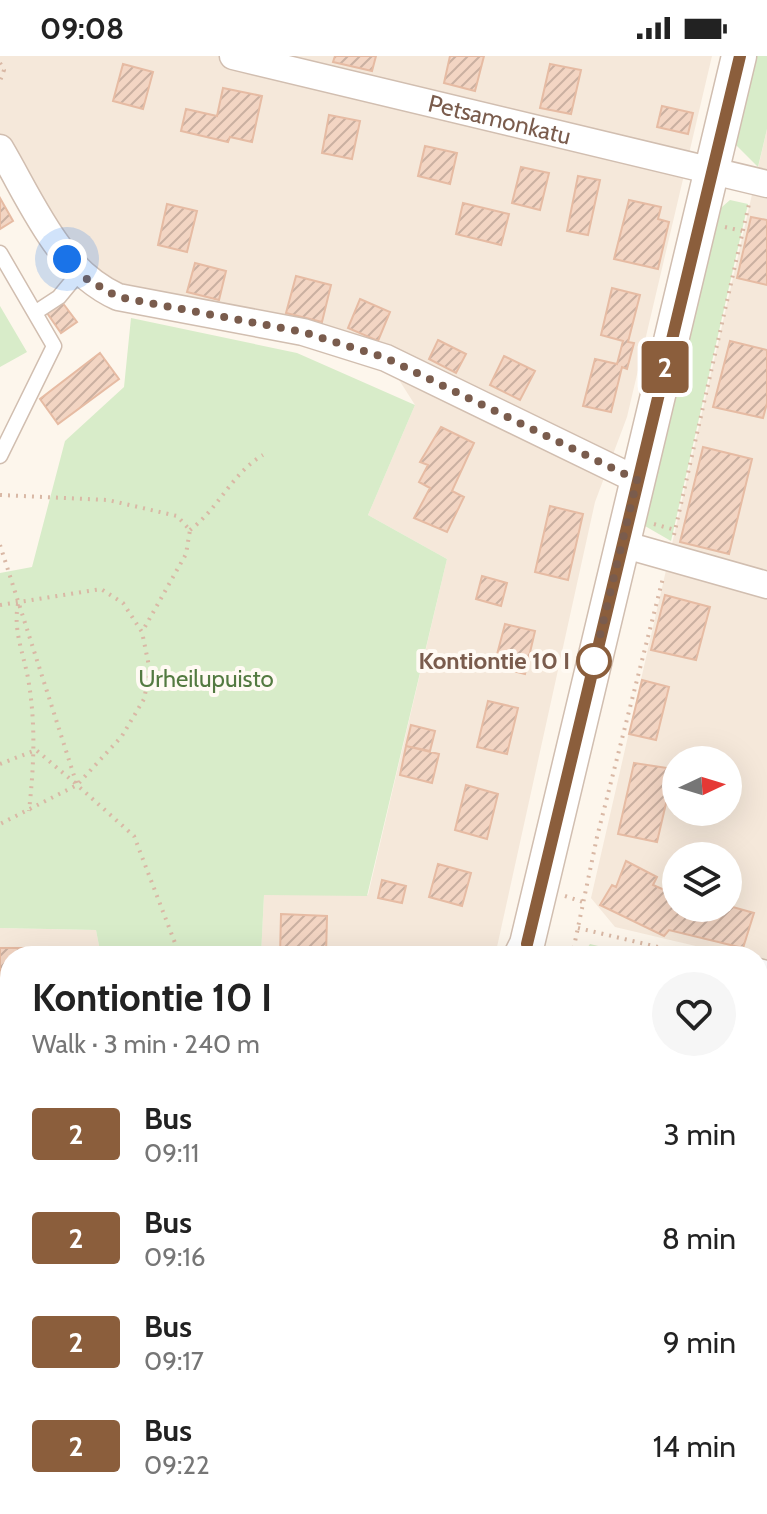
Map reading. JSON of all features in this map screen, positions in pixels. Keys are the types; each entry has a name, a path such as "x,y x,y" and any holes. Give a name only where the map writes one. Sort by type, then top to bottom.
{"street":[{"name":"Petsamonkatu","path":"233,56 761,182"},
{"path":"527,946 739,56"},
{"path":"0,148 88,281 118,297 346,343 386,358 637,480"},
{"path":"622,544 767,585"}],"lane":[{"path":"0,253 54,346 0,456"},
{"path":"36,312 88,281"}],"path":[{"path":"0,63 4,70 0,81"},
{"path":"574,946 597,837 761,182"},
{"path":"142,632 186,554 190,530 203,520 245,466 263,455"},
{"path":"0,495 108,500 177,516 190,530"},
{"path":"0,545 77,785"},
{"path":"0,605 101,589 123,603 142,632 150,671 144,699 122,736 77,785 0,824"},
{"path":"18,602 14,622 28,677 36,750 29,811"},
{"path":"0,764 36,750"},
{"path":"36,750 134,836 176,946"},
{"path":"578,928 654,946"}],"shaded area":[{"path":"0,56 712,56 627,417 595,502 497,946 261,946 264,895 368,895 447,559 368,515 415,405 385,358 99,289 0,148"},
{"path":"767,129 767,946 696,946 615,927 591,898"},
{"path":"0,928 96,930 99,946 0,946"}],"green space":[{"path":"754,56 767,56 767,129 758,167 733,142"},
{"path":"730,200 748,204 671,541 645,526 645,508 715,213"},
{"path":"0,306 27,352 0,367"},
{"name":"Urheilupuisto","path":"131,318 297,353 415,405 368,515 447,559 367,896 264,895 261,946 99,946 96,930 0,928 0,573 32,567 65,441 124,387"}],"building":[{"path":"335,56 376,56 372,71 333,62"},
{"path":"450,56 484,56 475,91 444,83"},
{"path":"123,64 153,72 143,109 113,101"},
{"path":"550,64 581,70 571,114 540,108"},
{"path":"223,88 262,96 252,142 230,137 228,142 181,131 186,109 217,116"},
{"path":"662,106 693,113 688,134 657,127"},
{"path":"329,115 360,121 352,159 322,153"},
{"path":"425,146 457,153 450,184 418,176"},
{"path":"521,167 549,173 540,210 512,203"},
{"path":"578,176 600,180 588,235 567,231"},
{"path":"0,198 13,221 0,229"},
{"path":"629,200 661,207 658,219 669,222 658,269 614,259"},
{"path":"463,203 509,214 501,245 456,234"},
{"path":"167,204 197,211 187,252 158,245"},
{"path":"751,217 767,220 767,285 737,278"},
{"path":"195,263 226,271 219,300 187,292"},
{"path":"296,276 331,285 322,322 286,313"},
{"path":"612,288 640,295 628,342 634,343 627,369 622,367 611,412 583,406 595,359 617,364 623,341 601,335"},
{"path":"360,299 390,312 378,341 348,328"},
{"path":"62,302 77,322 61,333 47,313"},
{"path":"438,340 466,354 456,373 429,359"},
{"path":"730,341 767,350 767,403 763,418 713,407"},
{"path":"100,353 119,379 58,424 40,399"},
{"path":"504,356 535,371 520,400 490,385"},
{"path":"441,427 474,443 452,491 464,497 447,532 414,518 430,488 419,482 428,465 420,462"},
{"path":"703,447 752,459 729,554 680,542"},
{"path":"550,506 583,514 568,580 535,572"},
{"path":"482,576 507,583 501,606 476,599"},
{"path":"665,595 710,607 696,660 651,650"},
{"path":"505,624 535,631 525,674 494,666"},
{"path":"642,680 669,687 656,740 629,734"},
{"path":"488,701 518,708 507,754 477,747"},
{"path":"411,725 435,731 430,751 406,746"},
{"path":"406,746 439,754 432,783 400,775"},
{"path":"634,763 662,767 662,821 657,842 618,834"},
{"path":"466,785 498,794 487,839 455,830"},
{"path":"626,861 657,877 653,885 662,889 662,922 742,922 742,910 754,913 744,946 669,930 664,936 600,905 612,885 616,887"},
{"path":"438,864 471,873 462,906 429,897"},
{"path":"382,880 406,886 402,903 378,898"},
{"path":"281,914 327,916 326,946 280,946"}],"bus line":[{"name":"2","path":"527,944 740,56"}],"place":[{"name":"Kontiontie 10 I","path":"594,661"}],"route":[{"path":"67,259 78,274 99,289 118,297 303,332 386,358 637,480 594,661"}]}
